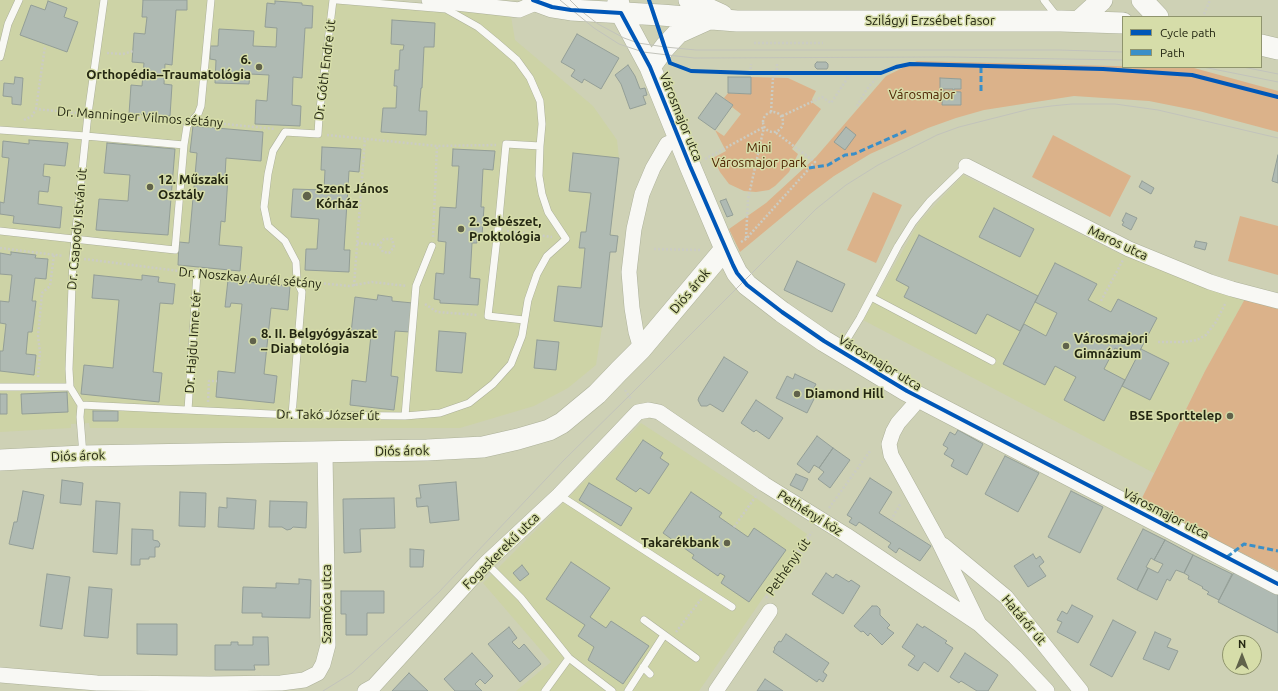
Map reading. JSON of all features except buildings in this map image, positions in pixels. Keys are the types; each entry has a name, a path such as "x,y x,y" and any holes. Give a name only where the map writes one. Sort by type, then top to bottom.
{"street":[{"path":"430,0 519,10 535,1"},
{"path":"604,0 620,6"},
{"name":"Szilágyi Erzsébet fasor","path":"689,0 737,21"},
{"path":"1070,21 1102,0"},
{"path":"1142,0 1157,16"},
{"name":"Szilágyi Erzsébet fasor","path":"535,1 552,7 571,10 620,6 709,19 737,21 1070,21 1122,23"},
{"name":"Városmajor utca","path":"620,6 650,67 725,249 737,274 747,285 782,312 840,351 918,398 1278,584"},
{"path":"650,67 678,33 709,19"},
{"path":"1262,45 1278,49"},
{"path":"641,349 636,332 632,308 629,272 634,229 642,194 653,168 668,144 679,139"},
{"name":"Maros utca","path":"966,166 1129,249 1210,282 1278,301"},
{"name":"Diós árok","path":"0,460 83,456 427,450 476,447 518,439 548,430 562,422 597,394 641,349 725,249"},
{"name":"Határőr út","path":"918,398 898,423 893,432 889,444 891,455 939,542 979,624 1015,657 1047,691"},
{"name":"Pethényi köz","path":"638,412 649,410 659,412 764,484 979,624"},
{"name":"Fogaskerekű utca","path":"365,691 374,686 486,563 559,495 638,412"},
{"name":"Szamóca utca","path":"0,675 97,683 210,684 281,683 304,680 318,673 323,664 328,645 325,452"},
{"name":"Határőr út","path":"939,542 1006,597 1081,691"},
{"name":"Pethényi út","path":"716,691 766,607"}],"lane":[{"path":"0,57 8,24 19,0"},
{"name":"Dr. Csapody István út","path":"81,405 70,387 69,370 74,239 88,114 104,0"},
{"path":"0,231 175,250 184,145 187,126 198,114 201,106 211,0"},
{"name":"Dr. Góth Endre út","path":"285,132 318,134 333,0"},
{"path":"337,0 446,9 478,27 517,60 530,78 540,101 542,124 540,146 506,144 488,316 524,320"},
{"path":"1044,0 1070,21"},
{"path":"0,130 184,145"},
{"path":"285,132 273,152 268,174 264,207 268,226 285,241 296,262 297,281 302,292 292,415"},
{"name":"Dr. Takó József út","path":"81,405 292,415 405,416 440,413 469,403 493,384 511,364 522,336 528,300 537,274 547,256 566,239 548,212 542,194 539,176 540,146"},
{"path":"840,351 912,222 930,201 966,166"},
{"path":"405,416 416,286 432,246"},
{"name":"Dr. Hajdu Imre tér","path":"188,410 197,273"},
{"path":"871,297 992,361"},
{"path":"0,387 70,387"},
{"path":"81,405 80,417 83,456"},
{"path":"559,495 732,607"},
{"path":"486,563 521,598 569,658 612,691"},
{"path":"644,620 696,658"},
{"path":"628,691 643,667 667,637"},
{"path":"545,691 569,658"},
{"path":"643,667 650,674"}],"path":[{"path":"1204,14 1210,0"},
{"path":"754,43 823,43"},
{"path":"22,121 32,116 36,109 46,46"},
{"path":"96,52 123,54 133,51"},
{"path":"750,73 751,64"},
{"path":"771,112 773,77 777,74 777,64"},
{"path":"743,73 757,73"},
{"path":"845,73 852,73"},
{"path":"782,116 822,97 831,103 852,73"},
{"path":"874,73 882,73"},
{"path":"857,106 867,89 882,73"},
{"path":"770,74 785,74"},
{"path":"746,239 748,199 764,127 763,121 766,115 771,112 777,112 782,116 783,125 775,132"},
{"path":"725,249 746,239 815,162 775,132 769,131 764,127"},
{"path":"690,166 725,149 764,127"},
{"path":"318,134 437,146 506,144"},
{"path":"354,286 365,138"},
{"path":"433,230 437,146"},
{"path":"509,231 536,235"},
{"path":"384,239 392,239 394,247 389,253 382,252 379,245 384,239"},
{"path":"357,243 379,245"},
{"path":"654,249 700,250"},
{"path":"1101,302 1129,249"},
{"path":"37,387 40,352 38,336 42,293 50,286 54,255"},
{"path":"416,286 425,303 437,312 488,316"},
{"path":"1158,342 1184,342 1197,340 1206,335 1216,322 1232,289"},
{"path":"619,371 625,392 638,412"},
{"path":"207,411 209,380 217,381"},
{"path":"891,520 903,501"},
{"path":"734,527 748,506"},
{"path":"667,637 708,592"}],"shaded area":[{"name":"Szent János Kórház","path":"0,0 390,0 443,5 511,16 515,40 593,106 617,140 619,158 610,234 618,236 616,252 610,252 602,327 596,365 568,388 534,406 460,428 90,428 89,423 71,424 71,428 0,432"},
{"name":"Városmajori Gimnázium","path":"963,175 1114,251 1246,297 1205,371 1154,473 863,320 919,222"},
{"path":"641,423 753,496 807,534 699,691 516,691 551,662 483,583"}],"green space":[{"name":"Városmajor","path":"917,61 1122,66 1122,68 1194,68 1278,91 1278,132 1199,111 1149,101 1074,96 984,110 928,128 870,154 834,176 810,194 740,252 729,229 766,203 816,157 886,76"},
{"name":"Mini Városmajor park","path":"751,77 788,78 816,91 812,99 813,103 821,109 792,149 798,154 789,172 769,190 756,192 744,191 729,184 720,172 713,158 726,151 715,130 724,136 741,114 724,98 728,93 751,94"},
{"path":"1053,135 1131,176 1110,217 1032,177"},
{"path":"873,192 902,205 876,263 847,250"},
{"path":"1240,216 1278,226 1278,275 1228,261"},
{"name":"BSE Sporttelep","path":"1246,297 1278,307 1278,571 1140,502 1205,371"}],"tram line":[{"path":"560,0 594,28 619,44 643,52 694,58 949,57 1122,60"},
{"path":"570,0 598,24 624,38 638,43 696,50 1059,50 1122,52"},
{"path":"1208,68 1278,82"},
{"path":"1248,68 1278,74"},
{"path":"323,691 352,673 439,592 564,460 816,209 846,185 878,165 937,135 959,127 1030,109 1072,104 1115,104 1158,110 1278,138"}],"marked path":[{"path":"981,67 981,93"},
{"path":"809,168 828,165 845,155 854,154 908,130"},
{"path":"1227,557 1244,544 1278,551"}],"cycle path":[{"path":"533,0 552,7 571,10 621,13 650,67 690,166 733,265 737,273 747,285 782,312 824,341 907,391 1278,584"},
{"path":"649,0 670,63 691,71 750,73 881,73 896,67 910,64 1103,69 1192,75 1278,97"}],"place":[{"name":"6. Orthopédia–Traumatológia","path":"259,67"},
{"name":"12. Műszaki Osztály","path":"150,187"},
{"name":"Szent János Kórház","path":"307,196"},
{"name":"2. Sebészet, Proktológia","path":"461,229"},
{"name":"8. II. Belgyógyászat – Diabetológia","path":"253,341"},
{"name":"Városmajori Gimnázium","path":"1066,346"},
{"name":"Diamond Hill","path":"797,394"},
{"name":"BSE Sporttelep","path":"1230,416"},
{"name":"Takarékbank","path":"727,543"}]}
